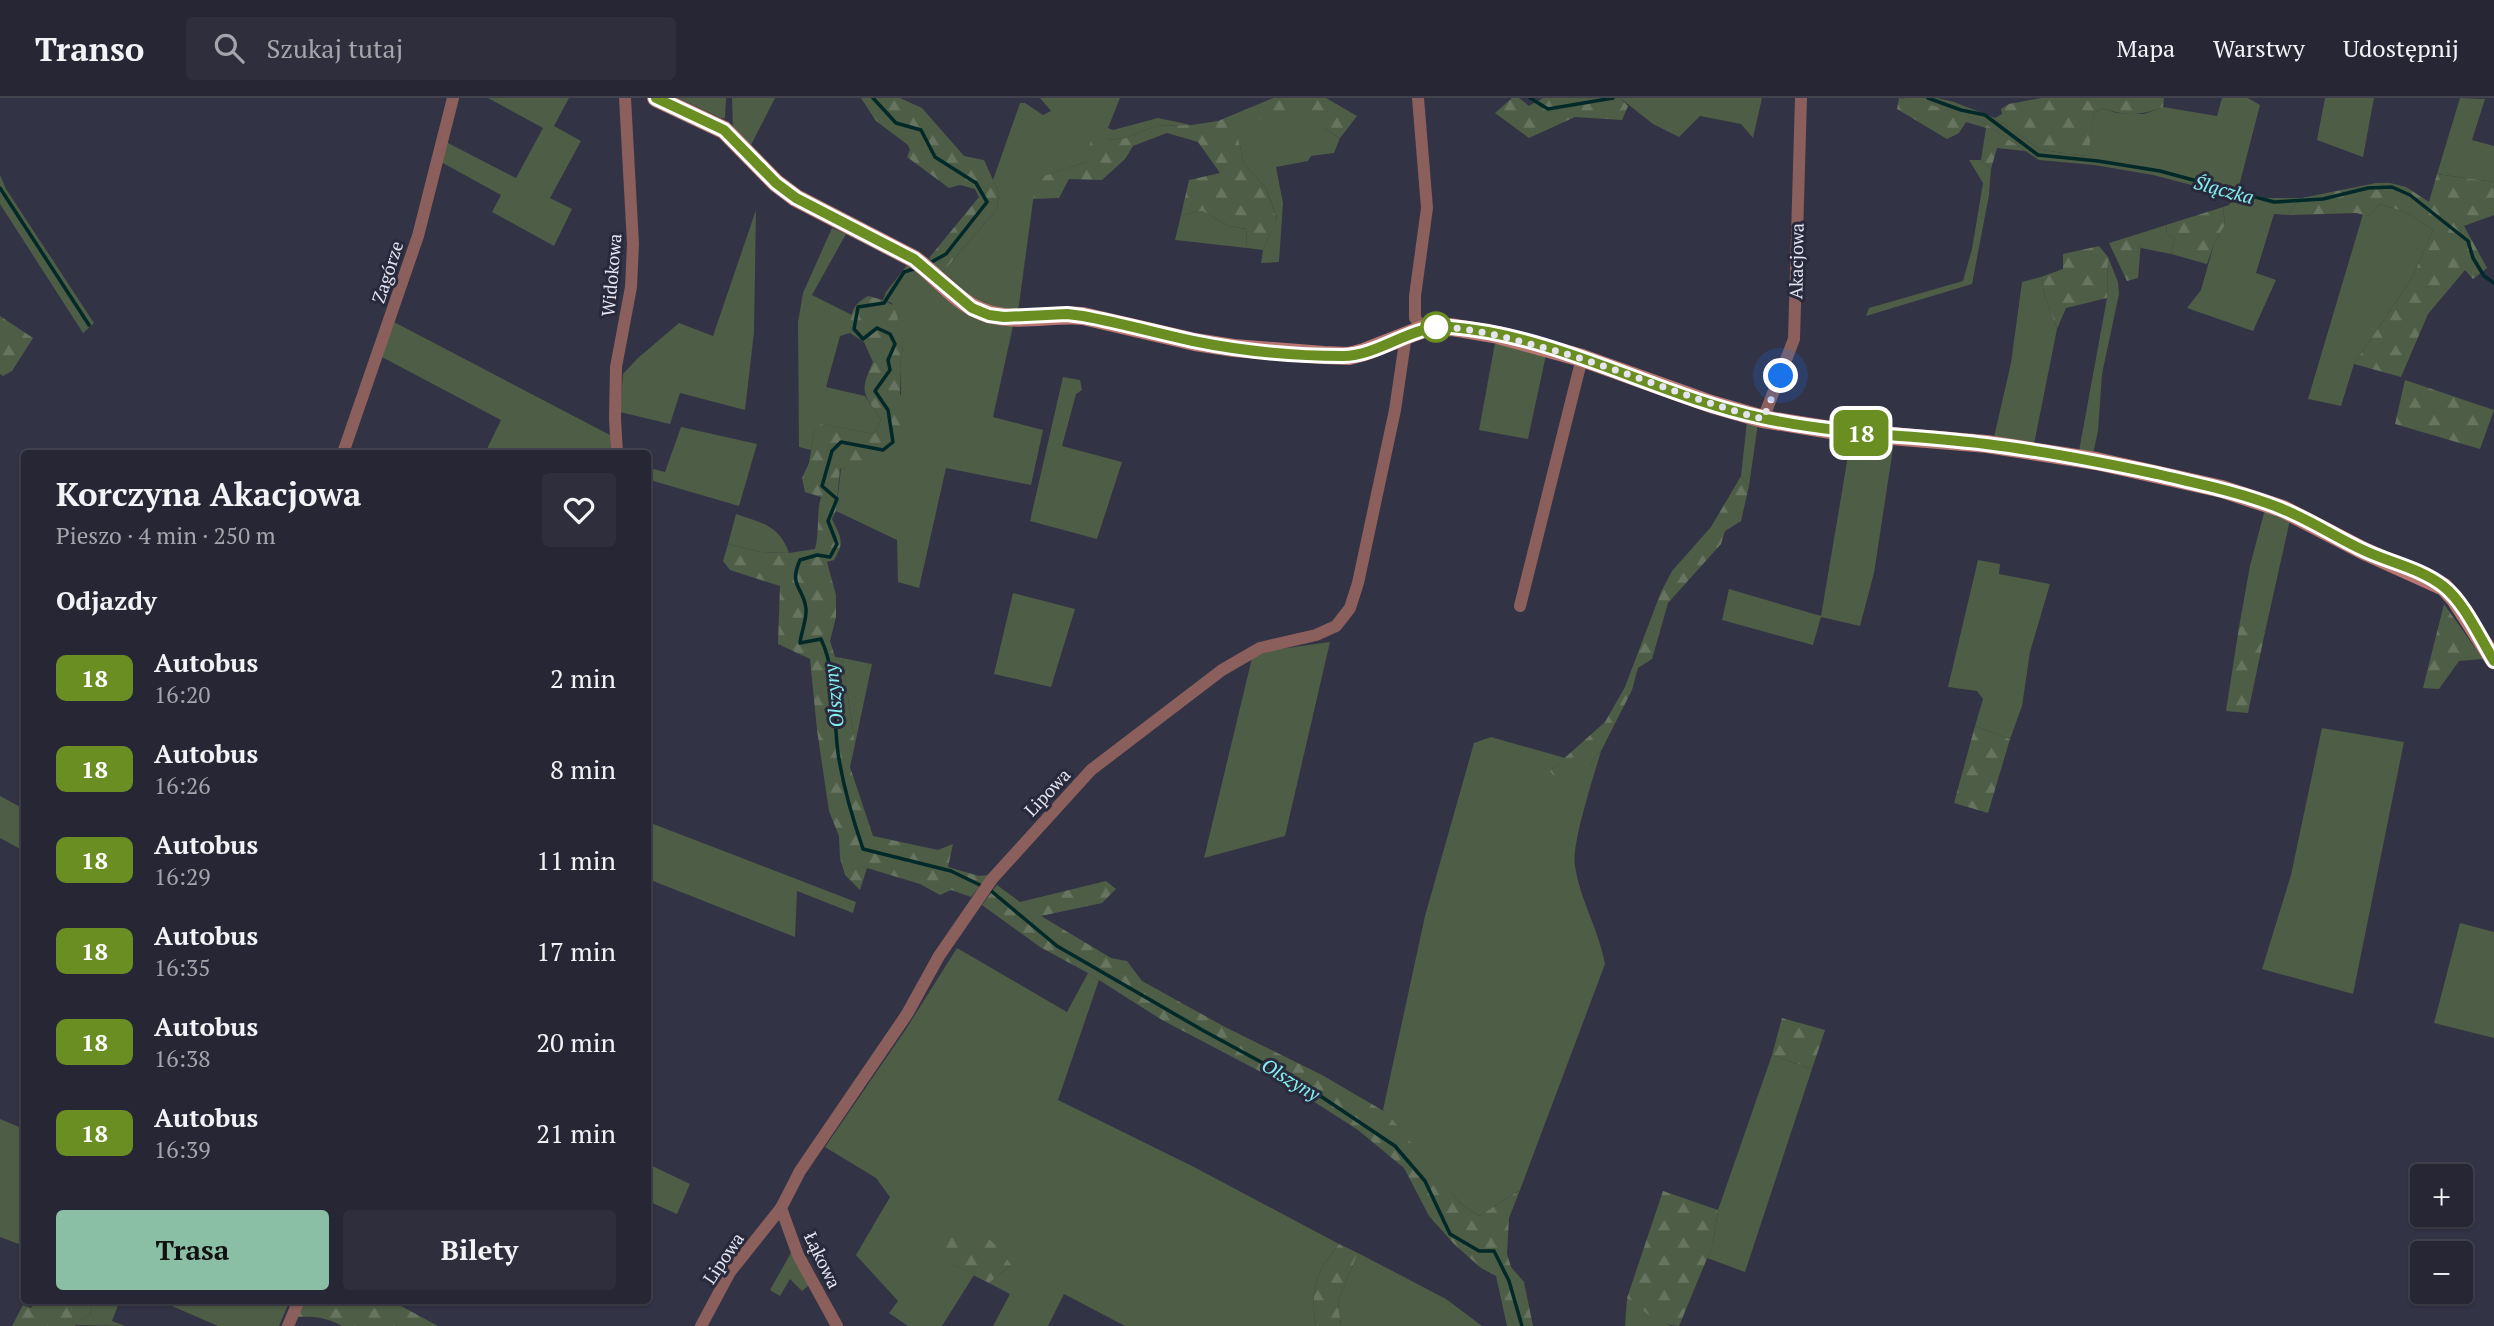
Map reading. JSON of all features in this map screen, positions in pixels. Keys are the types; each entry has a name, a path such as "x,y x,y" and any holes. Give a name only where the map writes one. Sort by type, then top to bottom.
{"street":[{"name":"Zagórze","path":"344,450 418,236 453,98"},
{"name":"Widokowa","path":"618,450 616,367 631,287 633,244 625,98"},
{"path":"656,98 724,130 776,183 796,198 922,265 953,294 972,308 989,315 1004,317 1067,314 1234,348 1349,356 1414,332 1451,327 1498,335 1582,358 1711,404 1763,419 1843,432 1987,444 2096,461 2241,494 2283,509 2362,550 2444,587 2455,599 2494,660"},
{"path":"1414,332 1415,296 1427,208 1418,98"},
{"name":"Akacjowa","path":"1763,419 1794,340 1801,98"},
{"name":"Lipowa","path":"701,1326 730,1272 781,1208 800,1171 907,1014 939,956 979,895 1091,771 1222,670 1260,648 1316,635 1336,626 1350,608 1358,583 1414,332"},
{"path":"1520,606 1582,358"},
{"name":"Łąkowa","path":"781,1208 798,1255 837,1326"},
{"path":"288,1326 297,1304"}],"green space":[{"path":"488,98 569,98 554,126 581,141 550,198 572,209 554,246 492,212 501,195 441,162 446,142 516,178 543,128"},
{"path":"678,98 726,98 725,118 721,118"},
{"path":"732,98 775,98 751,145 733,129"},
{"path":"861,98 900,98 922,108 964,156 984,160 999,193 997,209 942,273 929,258 979,197 975,189 960,185 949,188 907,157 910,150 908,145 876,121"},
{"path":"1040,98 1120,98 1108,128 1113,130 1158,118 1191,125 1155,126 1127,138 1107,140 1086,162 1036,179 1018,312 978,304 942,273 997,209 999,193 993,180 1020,103 1025,103 1043,115 1051,111"},
{"path":"1273,98 1326,98 1357,116 1340,138 1300,118 1275,114 1250,125 1238,137 1244,164 1266,188 1277,219 1263,250 1247,248 1246,229 1229,226 1202,211 1181,215 1189,180 1220,173 1198,142 1167,133 1133,146 1125,159 1102,180 1069,179 1059,198 1033,199 1035,179 1086,162 1092,135 1107,140 1127,138 1155,126 1218,121"},
{"path":"1512,98 1519,98 1529,106 1543,98 1620,98 1628,106 1622,120 1575,117 1529,138 1495,113"},
{"path":"1620,98 1762,98 1753,138 1741,124 1700,116 1679,137 1653,124"},
{"path":"1899,98 1978,119 2026,151 1997,148 1991,169 1981,160 1986,128 1966,122 1959,133 1947,139 1897,109"},
{"path":"1902,98 1937,98 1954,102 1995,118 2041,150 2087,156 2094,113 2102,108 2117,113 2144,114 2163,107 2217,116 2222,98 2248,98 2260,105 2238,190 2267,198 2302,198 2289,211 2290,215 2274,214 2256,273 2276,280 2253,331 2187,308 2201,290 2214,244 2225,225 2223,207 2229,205 2234,196 2153,175 2094,165 2039,160 1978,119"},
{"path":"2041,98 2164,98 2163,107 2147,112 2125,114 2102,108 2094,113 2088,156 2041,150 1995,118 2002,114 2001,109 2009,104"},
{"path":"2325,98 2374,98 2363,157 2317,140"},
{"path":"2460,98 2485,99 2472,140 2494,146 2494,182 2437,174"},
{"path":"1274,112 1301,117 1340,138 1334,153 1311,156 1308,161 1276,167 1283,203 1279,262 1261,263 1263,250 1277,218 1266,188 1244,164 1238,137 1249,122"},
{"path":"1969,160 1981,160 1991,169 1989,195 1972,284 1866,316 1869,308 1963,281 1972,249 1983,183"},
{"path":"2437,174 2494,182 2494,215 2464,226 2487,268 2473,279 2465,270 2428,314 2401,377 2354,364 2413,276 2433,230 2408,213 2380,204 2369,216 2356,213 2290,215 2289,211 2302,198 2376,183 2406,187 2429,202"},
{"path":"0,175 6,189 94,323 83,333 0,204"},
{"path":"2380,204 2408,213 2433,230 2413,276 2354,364 2341,406 2308,399 2363,214 2369,216"},
{"path":"2223,207 2225,225 2207,264 2171,254 2175,238 2167,234 2166,225"},
{"path":"756,210 754,332 745,410 680,393 670,424 620,412 623,374 679,323 713,336"},
{"path":"1202,211 1229,226 1246,229 1247,248 1175,240 1181,215"},
{"path":"2166,225 2167,234 2175,238 2171,254 2141,248 2138,234"},
{"path":"832,228 846,234 812,295 852,315 850,333 840,336 826,387 865,396 881,420 874,434 821,424 815,427 811,450 799,447 798,322 803,293"},
{"path":"2138,234 2141,242 2138,278 2127,281 2109,243"},
{"path":"2099,246 2108,257 2107,298 2066,308 2057,329 2041,277 2063,269 2063,254"},
{"path":"2108,257 2118,282 2119,294 2102,374 2098,431 2093,454 2079,451 2107,298"},
{"path":"907,265 959,309 1013,326 993,417 1043,430 1031,485 946,468 919,588 898,582 897,540 836,511 841,469 858,463 901,394 903,344 892,303 883,300"},
{"path":"2041,277 2057,329 2034,444 1994,437 2011,363 2022,282"},
{"path":"868,296 895,306 903,344 900,368 900,430 895,450 883,457 840,469 836,511 832,519 841,544 834,560 827,562 836,595 836,617 830,641 835,657 842,658 855,744 850,767 873,836 938,850 953,844 948,867 979,876 989,875 971,897 951,890 940,895 920,884 867,868 860,890 845,875 840,858 839,836 829,811 810,659 778,644 780,586 730,570 723,561 728,544 761,552 789,553 815,549 821,497 805,492 802,478 809,463 815,426 822,424 874,434 881,420 865,392 866,380 873,362 864,342 850,333 854,308"},
{"path":"0,316 33,338 12,371 3,376 0,374"},
{"path":"394,322 610,435 611,450 486,450 501,420 380,356"},
{"path":"1495,343 1546,355 1528,439 1479,430"},
{"path":"1063,377 1080,380 1082,390 1076,394 1062,446 1122,462 1097,539 1030,521"},
{"path":"2405,380 2494,410 2480,449 2395,424"},
{"path":"1747,421 1758,423 1749,486 1741,476"},
{"path":"681,427 757,444 739,506 651,480 653,469 665,472"},
{"path":"1851,438 1894,442 1874,573 1860,626 1821,617 1813,645 1722,620 1729,589 1821,616"},
{"path":"1741,476 1749,486 1741,521 1725,531 1721,544 1668,603 1652,659 1638,668 1632,690 1601,751 1590,764 1556,779 1550,771 1605,722 1625,687 1661,592 1672,571 1711,527"},
{"path":"2265,509 2290,520 2265,632 2253,625 2239,627 2250,566"},
{"path":"736,514 762,523 775,531 789,553 761,552 728,544"},
{"path":"1978,560 2000,564 1999,574 2050,584 2030,652 2022,706 2010,739 1975,726 1983,699 1977,691 1948,687"},
{"path":"1013,593 1075,609 1051,687 994,674"},
{"path":"2444,604 2483,659 2459,661 2439,689 2423,688"},
{"path":"2248,623 2257,625 2265,632 2248,713 2226,711 2239,627"},
{"path":"1330,642 1285,836 1204,858 1252,658 1267,651"},
{"path":"842,658 872,664 855,744"},
{"path":"1975,726 2010,739 1988,813 1954,803"},
{"path":"2322,728 2404,742 2353,994 2262,969 2291,875"},
{"path":"1491,737 1565,758 1550,771 1590,764 1601,751 1576,842 1575,866 1605,964 1520,1190 1479,1216 1461,1204 1383,1110 1425,916 1474,743"},
{"path":"0,796 21,807 21,849 0,838"},
{"path":"651,823 856,902 853,913 797,891 795,937 651,880"},
{"path":"1106,881 1116,889 1102,903 1041,916 1111,958 1127,961 1142,981 1225,1027 1322,1075 1387,1113 1461,1204 1479,1216 1520,1190 1509,1218 1507,1254 1511,1267 1524,1282 1533,1326 1507,1326 1496,1276 1481,1268 1454,1244 1429,1216 1404,1168 1358,1130 1299,1092 1162,1020 1088,973 1040,947 982,905 997,885 1020,902"},
{"path":"2460,923 2494,932 2494,1038 2434,1023"},
{"path":"957,948 1067,1012 1088,973 1099,980 1058,1100 1194,1167 1339,1244 1324,1264 1316,1282 1316,1326 1125,1326 1064,1294 1048,1326 993,1326 1010,1294 989,1283 1011,1265 953,1265 974,1275 942,1326 908,1326 889,1313 898,1301 856,1255 890,1197 876,1178 825,1147 906,1029"},
{"path":"1782,1018 1825,1030 1812,1069 1772,1055"},
{"path":"1772,1055 1812,1069 1745,1272 1707,1258 1713,1244 1718,1210"},
{"path":"0,1119 21,1128 21,1245 0,1237"},
{"path":"651,1165 690,1184 677,1214 651,1202"},
{"path":"1663,1191 1718,1210 1713,1244 1679,1326 1658,1320 1627,1298"},
{"path":"947,1228 978,1234 992,1241 1011,1265 989,1283 953,1265 938,1247"},
{"path":"1339,1244 1358,1253 1338,1301 1341,1326 1316,1326 1316,1282 1324,1264"},
{"path":"792,1251 809,1285 802,1291 790,1279 780,1296 770,1290"},
{"path":"1358,1253 1446,1299 1482,1326 1341,1326 1338,1301"},
{"path":"1627,1298 1655,1318 1671,1326 1625,1326"},
{"path":"33,1304 92,1304 90,1315 74,1325 76,1326 12,1326 23,1305 31,1308"},
{"path":"92,1304 118,1304 112,1321 125,1326 73,1325 90,1315"},
{"path":"167,1304 288,1304 279,1326 218,1326"},
{"path":"301,1304 397,1304 438,1326 342,1326 320,1318 295,1317"}],"waterway":[{"name":"Olszyny","path":"873,98 896,123 921,130 935,157 976,183 987,202 946,254 928,264"},
{"name":"Ślączka","path":"1530,98 1548,109 1613,98"},
{"name":"Ślączka","path":"1928,98 1985,115 2038,155 2160,171 2274,202 2323,199 2368,188 2392,187 2410,195 2468,241 2473,258 2484,276 2494,283"},
{"path":"0,188 89,325"},
{"name":"Olszyny","path":"917,268 904,272 884,303 858,307 854,329 863,339 877,328 890,334 895,344 888,360 890,370 875,391 888,410 893,442 883,450 841,442 832,451 822,486 837,499 828,521 837,544 830,557 817,555 800,560 796,582 805,602 806,613 800,643 821,639 826,652 832,680 840,765 863,849 951,871 980,885"},
{"name":"Olszyny","path":"990,890 1057,946 1307,1087 1395,1146 1425,1181 1450,1234 1479,1251 1494,1251 1509,1281 1522,1326"}],"bus line":[{"name":"18","path":"656,98 724,130 776,183 796,198 914,259 953,294 972,308 989,315 1004,317 1067,314 1234,348 1349,356 1375,349 1423,329 1451,327 1498,335 1582,358 1711,404 1763,419 1843,432 1987,444 2096,461 2222,489 2283,509 2362,550 2432,579 2455,599 2494,661"}],"route":[{"path":"1436,327 1498,335 1582,358 1711,404 1763,419 1781,376"}]}
